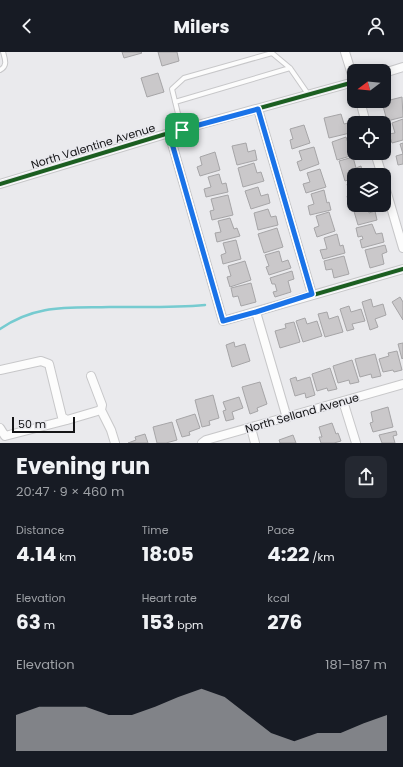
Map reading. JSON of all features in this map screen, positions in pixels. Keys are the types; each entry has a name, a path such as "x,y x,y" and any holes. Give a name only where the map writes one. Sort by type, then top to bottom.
{"street":[{"path":"346,52 349,64"},
{"path":"391,71 403,67"},
{"name":"North Valentine Avenue","path":"0,184 169,133 347,83"},
{"path":"258,109 312,294"},
{"path":"169,133 223,321 403,268"},
{"path":"391,207 403,248"},
{"path":"256,312 287,418"},
{"path":"0,370 41,361 49,364 62,417 67,420"},
{"path":"91,376 102,405 101,410 115,443"},
{"name":"North Selland Avenue","path":"202,443 206,440 403,384"},
{"path":"343,401 356,443"},
{"path":"0,428 5,436 101,410"},
{"path":"251,428 255,443"}],"lane":[{"path":"0,70 6,62 3,52"},
{"path":"182,130 172,89 184,78 272,54 290,68 308,95"},
{"path":"175,102 290,68"}],"building":[{"path":"122,52 141,52 142,53 124,58"},
{"path":"158,52 177,52 179,61 162,66"},
{"path":"158,73 164,92 147,97 141,78"},
{"path":"402,97 403,117 391,120 391,116 386,116 384,108 391,108 391,100"},
{"path":"341,114 344,124 347,123 347,134 329,138 324,118"},
{"path":"403,119 403,140 392,143 391,134 395,133 392,123"},
{"path":"304,125 310,143 292,149 290,140 293,139 290,129"},
{"path":"346,137 347,157 337,160 332,142"},
{"path":"246,143 248,152 255,150 257,160 237,165 232,146"},
{"path":"403,143 403,154 400,144"},
{"path":"314,147 319,164 300,171 297,162 302,160 299,151"},
{"path":"215,152 220,170 200,176 197,167 202,165 200,157"},
{"path":"403,154 403,164 398,165 396,156"},
{"path":"347,159 347,160 354,160 356,168 347,168 347,180 345,181 339,161"},
{"path":"254,163 257,173 261,172 264,181 243,187 238,168"},
{"path":"320,169 326,187 306,193 303,184 310,182 307,173"},
{"path":"219,174 222,184 226,183 228,192 206,197 204,189 211,187 208,177"},
{"path":"258,187 261,196 268,194 270,203 251,209 245,191"},
{"path":"324,190 327,203 329,202 331,210 310,215 308,206 314,204 311,194"},
{"path":"228,195 233,215 212,220 210,211 214,210 211,199"},
{"path":"268,209 271,217 276,216 278,225 258,230 254,213"},
{"path":"329,212 335,231 317,237 314,228 319,226 316,216"},
{"path":"354,212 375,212 377,220 358,225"},
{"path":"230,218 234,229 237,228 240,236 217,242 215,233 221,232 218,221"},
{"path":"372,224 376,234 382,233 384,242 362,248 360,240 363,239 362,236 358,237 356,228"},
{"path":"277,228 283,247 264,253 258,234"},
{"path":"337,234 340,246 343,245 345,253 323,259 320,250 327,249 324,238"},
{"path":"236,240 241,259 223,264 221,255 226,253 223,243"},
{"path":"385,245 387,252 382,254 384,264 370,268 365,250"},
{"path":"279,251 282,262 288,260 291,268 269,275 266,267 269,266 265,255"},
{"path":"344,256 349,274 334,278 332,269 326,270 324,261"},
{"path":"245,261 251,280 230,287 227,277 231,276 228,266"},
{"path":"292,271 294,279 288,281 291,292 275,297 273,292 277,291 275,284 272,284 270,278"},
{"path":"251,283 256,302 241,306 238,296 233,297 231,288"},
{"path":"400,297 403,302 403,320 392,302"},
{"path":"371,299 373,307 383,304 386,315 375,319 378,327 370,330 362,302"},
{"path":"349,306 351,312 361,309 365,321 352,324 354,329 347,331 340,309"},
{"path":"327,312 329,319 338,316 343,332 325,337 318,314"},
{"path":"305,318 307,324 317,321 322,336 303,342 296,321"},
{"path":"294,322 300,342 280,348 275,331 286,328 285,324"},
{"path":"234,342 235,347 245,344 250,361 232,367 226,345"},
{"path":"403,343 403,358 402,359 398,344"},
{"path":"397,351 402,370 383,372 379,359 389,356 388,353"},
{"path":"375,354 381,376 372,378 371,374 360,377 355,359"},
{"path":"352,360 359,382 350,384 349,380 338,383 333,366"},
{"path":"330,368 337,389 328,391 327,388 317,391 312,374"},
{"path":"296,377 297,381 310,377 315,395 306,398 305,393 295,396 290,379"},
{"path":"260,382 267,404 257,408 258,411 250,414 242,387"},
{"path":"213,395 219,418 209,421 210,425 202,427 195,400"},
{"path":"239,397 243,408 232,412 234,419 226,421 223,411 226,410 223,402"},
{"path":"388,407 393,427 373,432 370,423 373,422 371,412"},
{"path":"195,414 200,428 189,432 190,435 182,437 176,420"},
{"path":"172,422 177,440 166,443 157,443 153,427"},
{"path":"332,423 336,434 338,433 341,441 334,443 321,443 319,437 322,437 319,427"},
{"path":"396,431 397,435 393,436 395,443 382,443 379,435"},
{"path":"145,434 148,443 128,443 136,440 135,437"},
{"path":"293,435 296,443 280,443 279,440"}],"waterway":[{"path":"0,329 26,315 53,309 80,307 169,307 205,305"}],"cycle path":[{"path":"0,184 169,133 347,84"},
{"path":"169,133 223,321 403,269"}],"route":[{"path":"258,109 312,294 223,321 169,133 182,130 258,109"}]}
